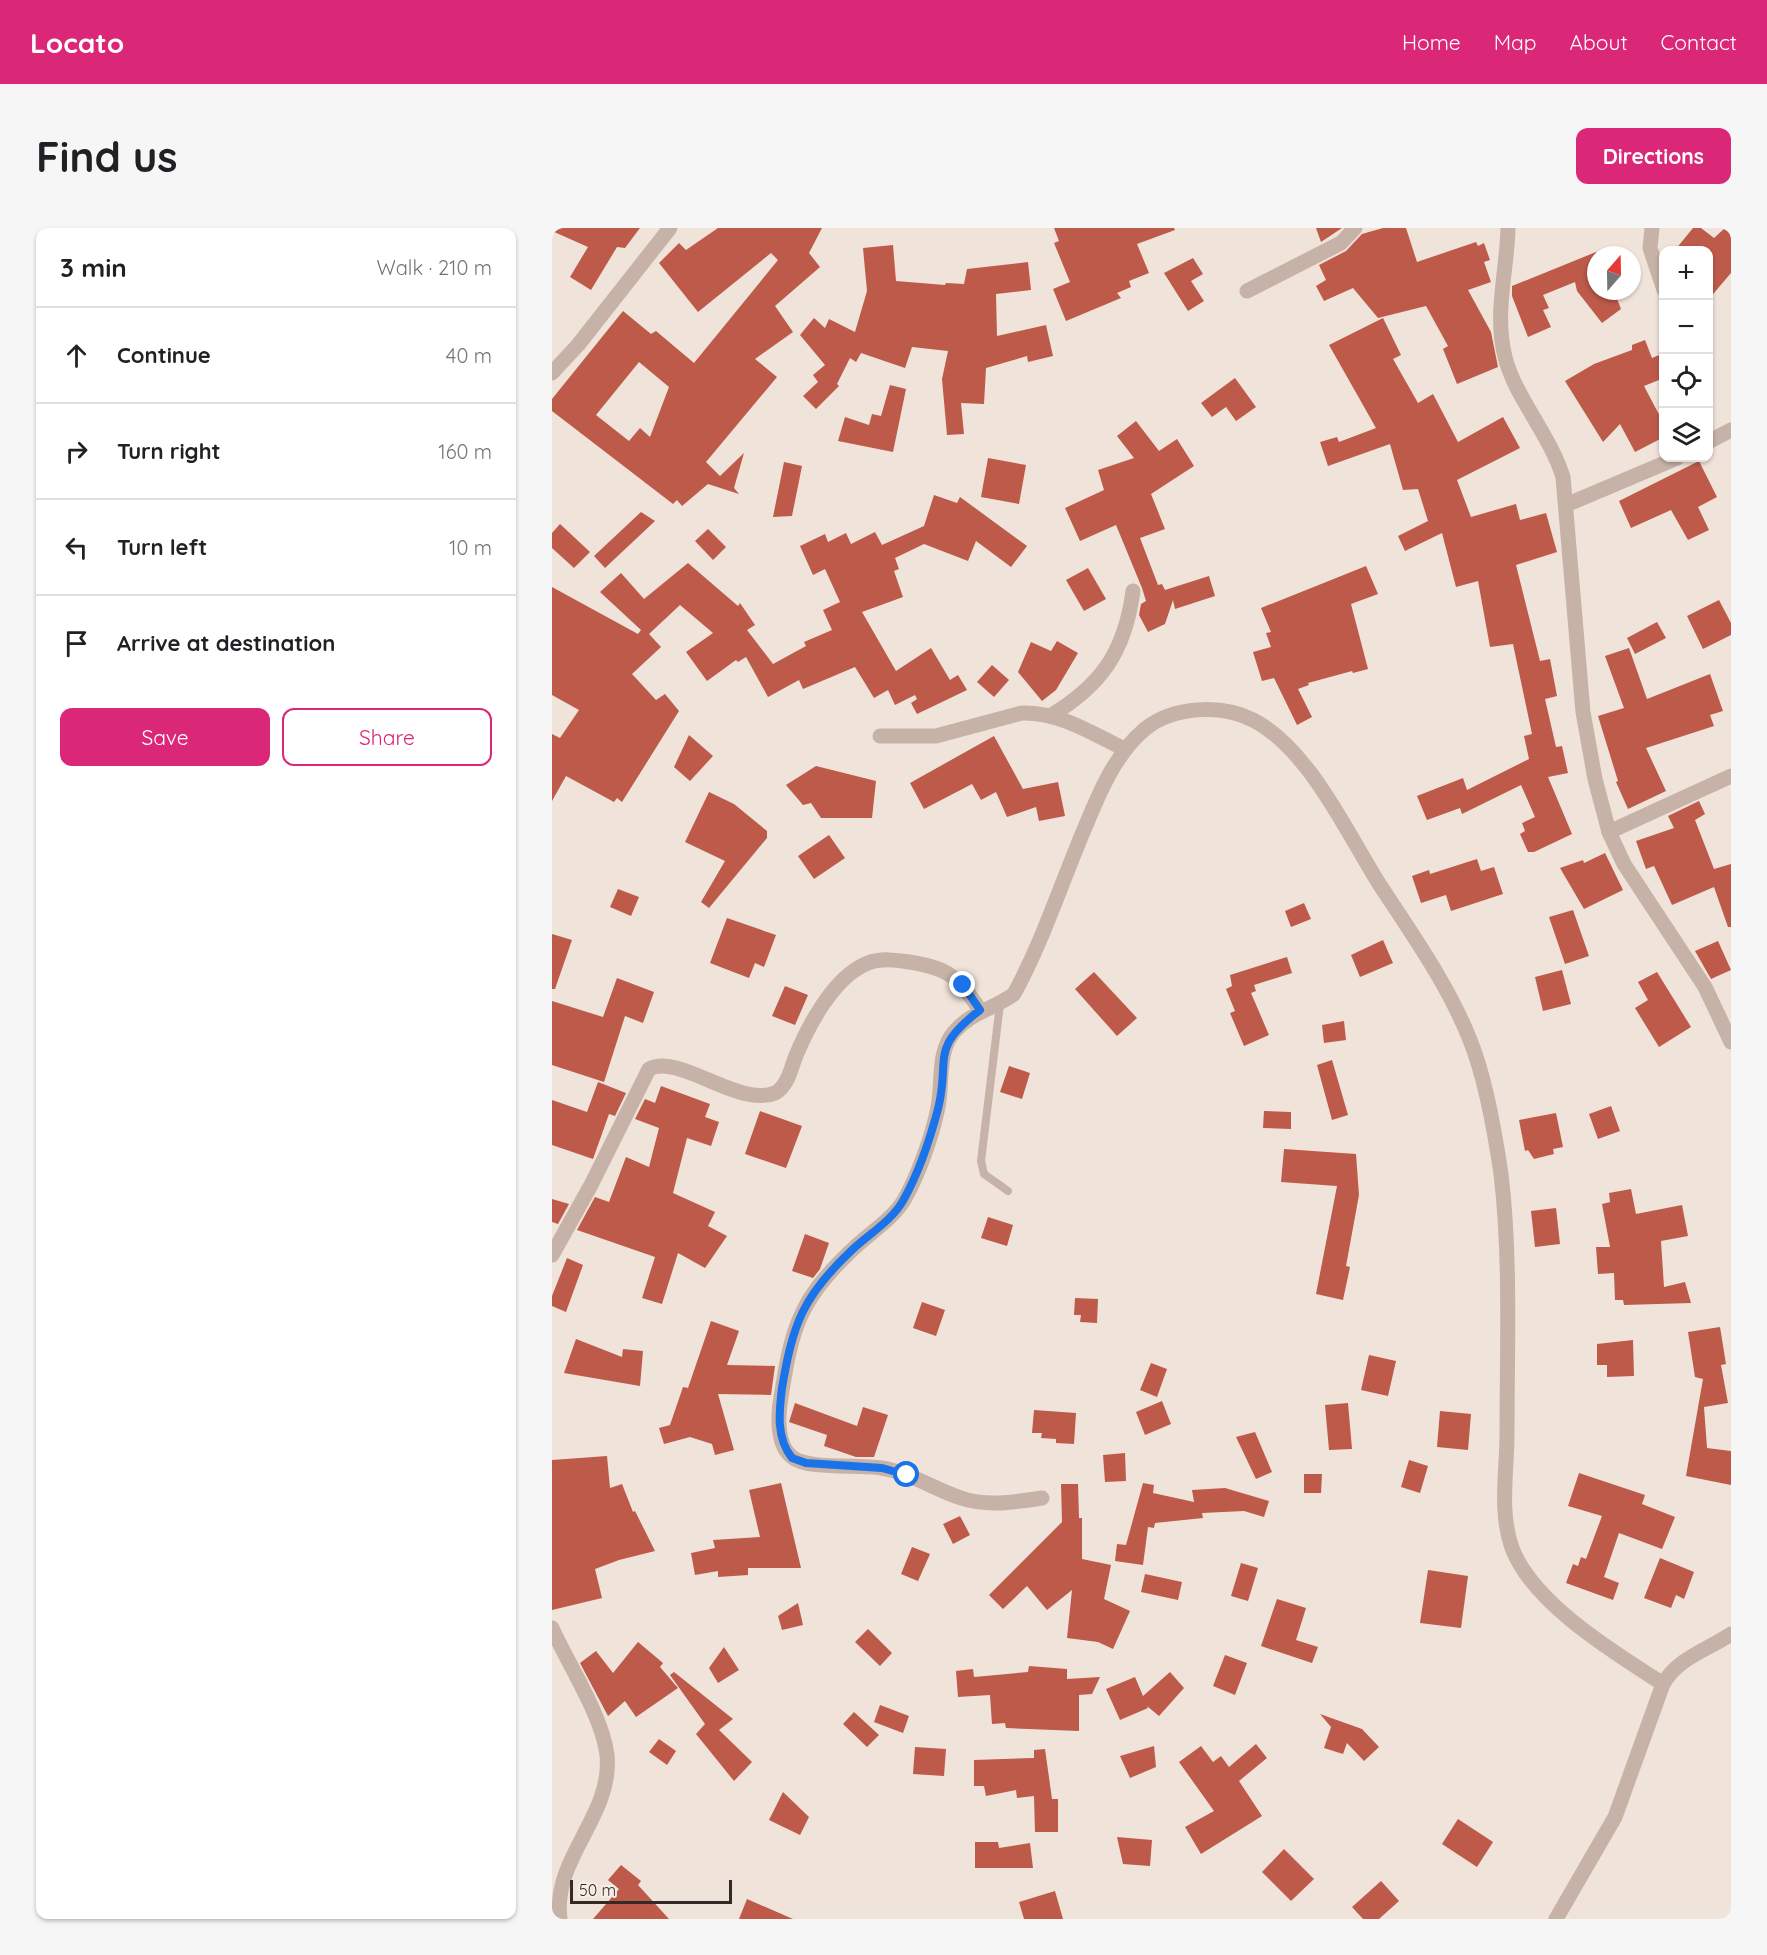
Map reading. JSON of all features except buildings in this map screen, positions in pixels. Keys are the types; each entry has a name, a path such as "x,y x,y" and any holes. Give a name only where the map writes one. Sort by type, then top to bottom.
{"street":[{"path":"552,372 578,345 670,228"},
{"path":"1247,291 1341,243 1355,228"},
{"path":"1508,228 1508,254 1501,300 1505,358 1556,453 1563,477 1583,712 1594,779 1609,832 1624,864 1705,987 1731,1042"},
{"path":"1652,228 1650,249 1659,275"},
{"path":"1713,440 1731,430"},
{"path":"1566,505 1668,462"},
{"path":"1050,716 1082,694 1109,665 1123,638 1132,591"},
{"path":"1042,1498 999,1504 964,1499 907,1475 882,1468 806,1463 792,1458 781,1434 779,1411 794,1328 806,1303 828,1275 903,1201 938,1108 946,1045 953,1033 980,1010 1000,1004 1014,994 1096,802 1124,749 1148,726 1182,711 1231,711 1256,721 1280,740 1312,775 1434,969 1471,1041 1489,1110 1501,1175 1507,1346 1504,1497 1512,1548 1526,1573 1591,1637 1663,1684"},
{"path":"880,736 936,736 1022,713 1050,716 1124,749"},
{"path":"1609,832 1731,776"},
{"path":"552,1255 649,1069 665,1065 739,1091 760,1095 776,1092 785,1084 807,1028 820,1009 855,969 870,962 892,959 934,965 951,973 963,985 980,1010"},
{"path":"552,1628 602,1732 607,1754 607,1775 596,1810 574,1849 561,1879 557,1905 560,1919"},
{"path":"1556,1919 1615,1817 1663,1684 1671,1671 1682,1661 1731,1634"}],"lane":[{"path":"1000,1004 981,1161 984,1174 1008,1191"}],"route":[{"path":"907,1475 882,1468 806,1463 792,1458 786,1451 781,1434 779,1411 794,1328 806,1303 828,1275 903,1201 917,1170 938,1108 946,1045 953,1033 980,1010 963,985"}]}
